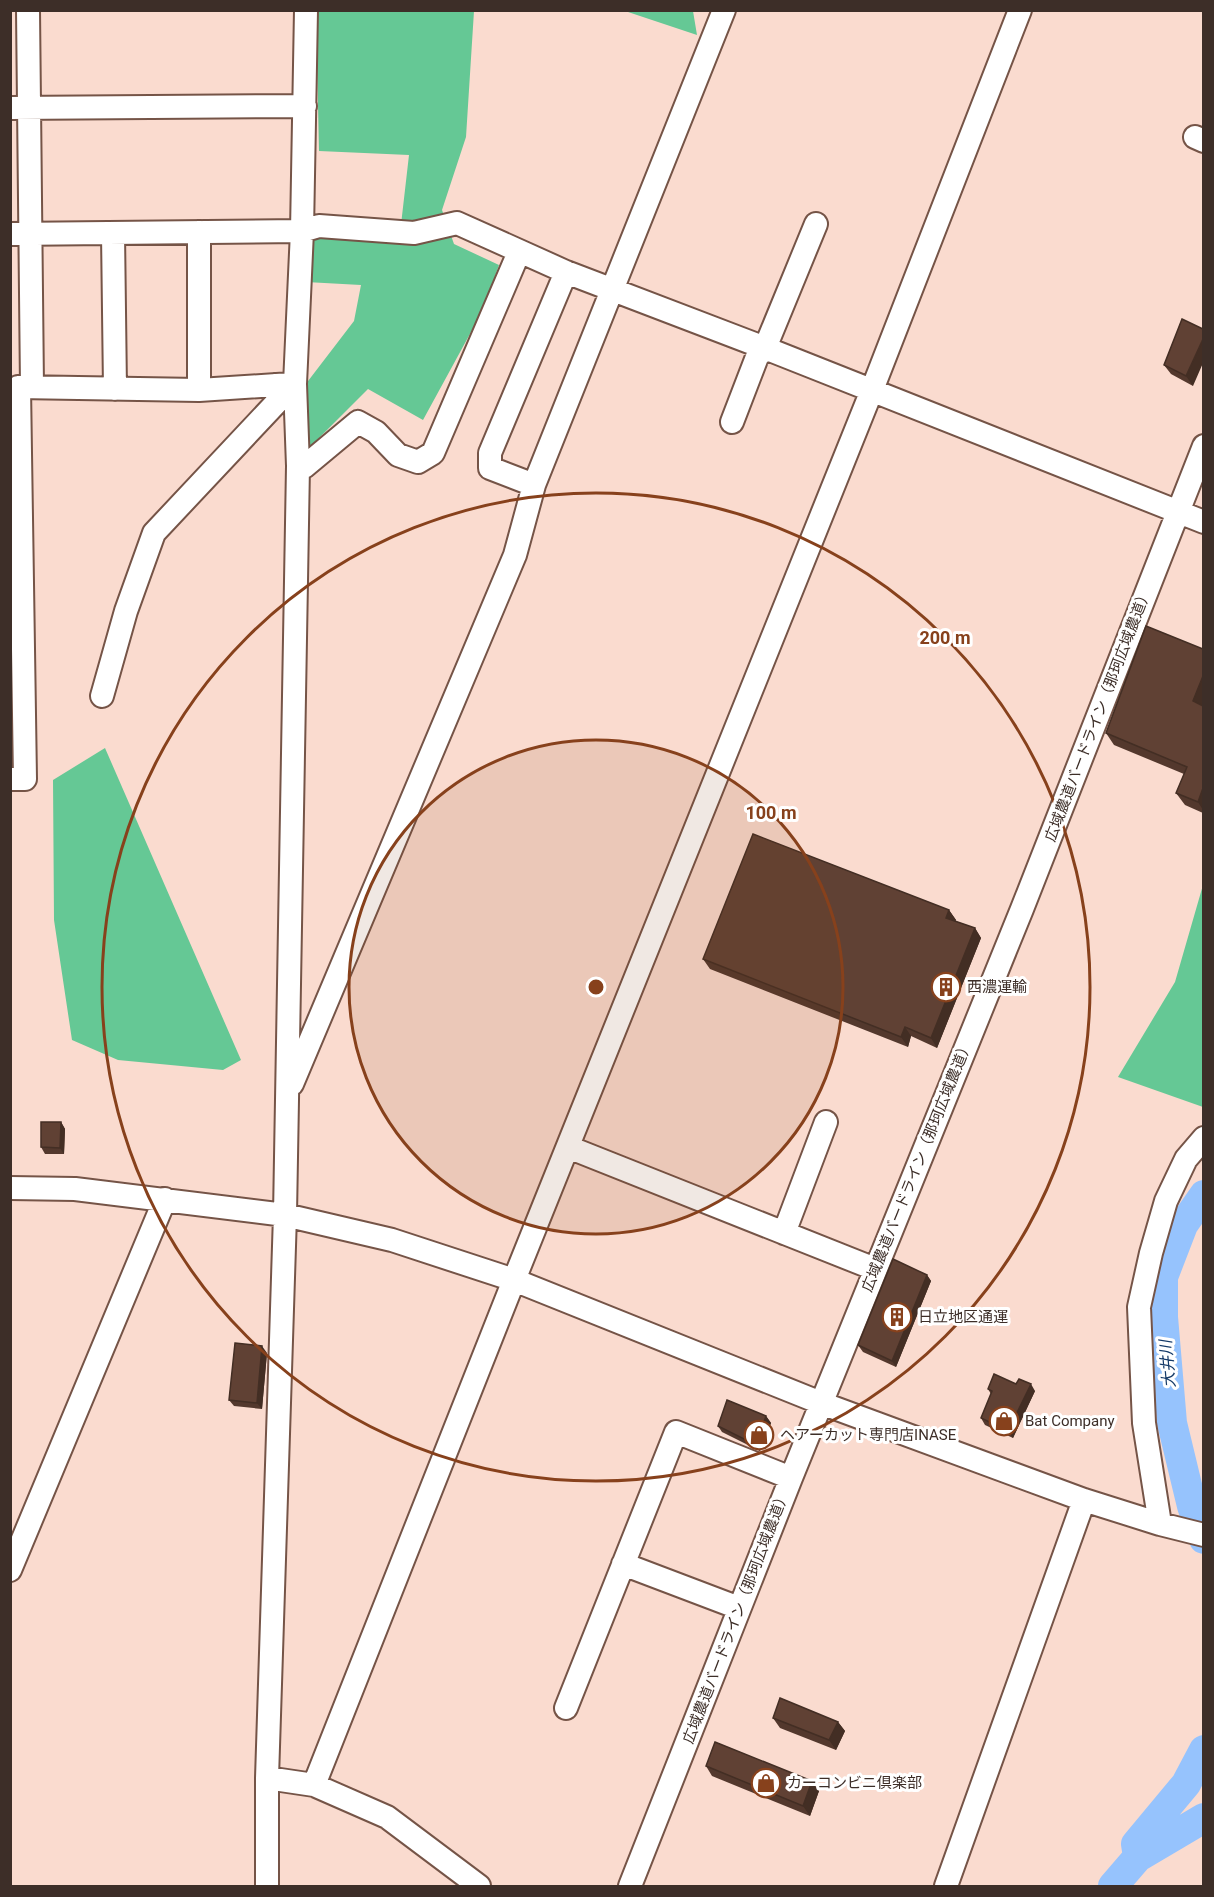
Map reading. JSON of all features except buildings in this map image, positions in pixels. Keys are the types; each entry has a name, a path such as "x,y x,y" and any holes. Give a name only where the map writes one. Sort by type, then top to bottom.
{"street":[{"path":"10,779 25,778 17,652 16,520 20,387 20,108 28,10"},
{"path":"267,1887 267,1778 285,1215 298,466 285,385 302,231 306,10"},
{"path":"286,1108 293,1081 515,555 534,485 724,10"},
{"path":"314,1785 514,1280 872,390 1020,10"},
{"path":"20,108 305,106"},
{"path":"20,233 302,231 319,226 414,233 457,224 566,272 765,348 1203,522"},
{"path":"732,422 757,357 765,348 816,224"},
{"path":"113,232 115,389"},
{"path":"199,232 199,390"},
{"path":"298,466 304,467 358,422 376,432 398,455 418,462 433,453 519,252"},
{"path":"534,485 489,468 490,453 566,272"},
{"path":"20,387 199,390 285,385"},
{"path":"102,696 126,612 154,533 278,401 285,385"},
{"name":"広域農道バードライン（那珂広域農道）","path":"630,1887 790,1478 1022,909 1203,446"},
{"path":"784,1233 826,1122"},
{"path":"1160,1524 1144,1423 1139,1307 1151,1253 1167,1201 1186,1159 1203,1138"},
{"path":"568,1147 875,1269"},
{"path":"10,1188 75,1189 285,1215 392,1240 514,1280 821,1403 1084,1500 1195,1533"},
{"path":"10,1570 165,1199"},
{"path":"566,1708 676,1432 790,1478"},
{"path":"946,1887 1084,1500"},
{"path":"623,1564 739,1608"},
{"path":"267,1778 314,1785 387,1817 479,1887"}],"green space":[{"path":"316,11 474,11 466,137 442,210 454,244 499,265 483,310 423,420 368,389 308,449 305,385 354,321 361,285 306,282 309,238 399,242 409,155 319,151"},
{"path":"625,11 693,11 697,35"},
{"path":"105,748 241,1060 223,1070 118,1060 72,1040 54,920 53,780"},
{"path":"1203,885 1203,1107 1118,1077 1175,982"}],"waterway":[{"name":"大井川","path":"1204,1195 1183,1225 1163,1277 1163,1317 1172,1423 1192,1506 1204,1539"},
{"name":"大井川","path":"1138,1857 1136,1844 1186,1784 1204,1750"},
{"path":"1113,1886 1138,1857 1204,1818"}],"place":[{"name":"西濃運輸","path":"946,987"},
{"name":"日立地区通運","path":"897,1317"},
{"name":"Bat Company","path":"1004,1421"},
{"name":"ヘアーカット専門店INASE","path":"759,1435"},
{"name":"カーコンビニ倶楽部","path":"766,1783"}]}
